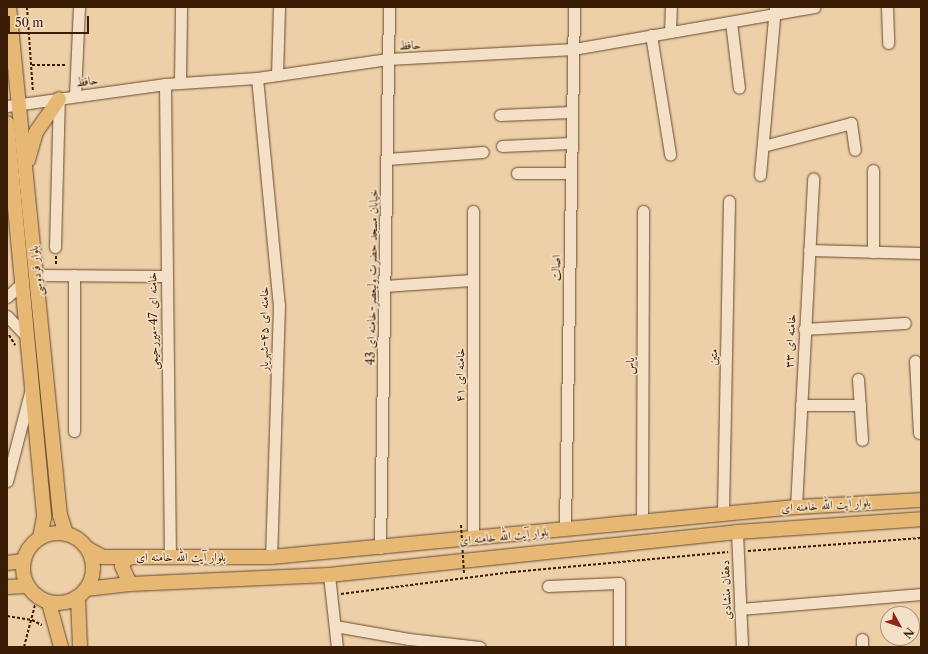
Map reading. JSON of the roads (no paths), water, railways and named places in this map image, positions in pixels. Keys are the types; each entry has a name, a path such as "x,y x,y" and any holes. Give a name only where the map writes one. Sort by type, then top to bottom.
{"main road":[{"name":"بلوار فردوسی","path":"9,7 13,106 26,172 60,515 66,534"},
{"path":"26,172 30,145 36,132 59,99"},
{"name":"بلوار فردوسی","path":"7,123 44,517 40,538"},
{"name":"بلوار آیت الله خامنه ای","path":"88,549 103,557 271,557 473,539 723,513 796,507 921,500"},
{"name":"بلوار آیت الله خامنه ای","path":"82,593 130,584 329,575 737,532 921,519"},
{"path":"61,647 38,595 23,574 23,561 31,546 40,538 52,533 66,534 78,540 88,549 93,569 82,593 80,647"},
{"path":"130,584 126,579 122,566 126,559 134,557"},
{"path":"7,563 23,561"},
{"path":"7,571 7,584"},
{"path":"7,587 67,602 82,593"}],"street":[{"path":"75,95 79,7"},
{"path":"180,82 181,7"},
{"path":"277,75 279,7"},
{"name":"خیابان مسجد حضرت ولیعصر-خامنه ای 43","path":"380,548 389,7"},
{"name":"اصالت","path":"565,529 570,143 574,49 574,7"},
{"path":"670,32 671,7"},
{"name":"حافظ","path":"13,106 75,95 180,82 257,78 388,59 574,49 731,22 775,10 814,7"},
{"path":"887,7 888,43"},
{"path":"760,175 775,10"},
{"path":"731,22 739,88"},
{"path":"650,35 670,154"},
{"name":"خامنه ای ۴۵-شهریار","path":"257,78 279,305 271,557"},
{"name":"خامنه ای 47-میررحیمی","path":"165,84 170,557"},
{"path":"56,247 59,99"},
{"path":"500,115 571,112"},
{"path":"763,146 851,123 855,150"},
{"path":"502,146 570,143"},
{"path":"386,159 483,152"},
{"path":"873,170 873,252"},
{"path":"517,173 570,173"},
{"name":"خامنه ای ۳۳","path":"796,507 800,405 813,178"},
{"name":"متین","path":"723,513 729,201"},
{"name":"خامنه ای ۴۱","path":"473,211 473,539"},
{"name":"یاس","path":"642,521 643,211"},
{"path":"809,250 921,253"},
{"path":"37,275 166,276"},
{"path":"74,275 74,431"},
{"path":"384,286 472,280"},
{"path":"7,297 23,282"},
{"path":"7,316 28,338"},
{"path":"804,329 905,324"},
{"path":"915,361 919,393 919,433"},
{"path":"858,379 862,440"},
{"path":"7,481 32,385"},
{"path":"800,405 860,405"},
{"name":"دهقان منشادی","path":"737,532 742,647"},
{"path":"329,575 337,647"},
{"path":"548,586 619,583 619,647"},
{"path":"740,609 921,594"},
{"path":"334,626 409,643 479,647"}]}
